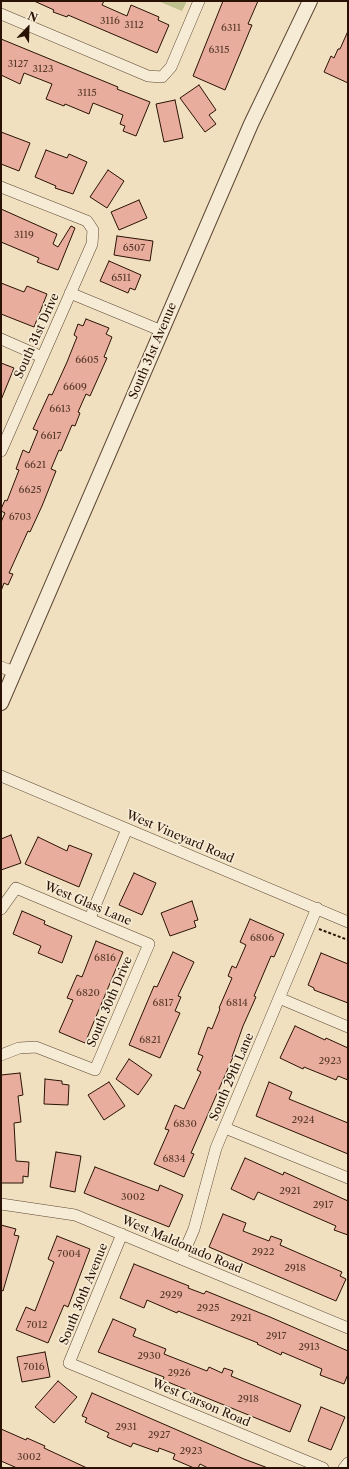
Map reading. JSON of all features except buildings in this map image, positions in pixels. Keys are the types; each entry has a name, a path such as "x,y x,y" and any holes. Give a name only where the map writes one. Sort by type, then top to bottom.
{"street":[{"path":"1,14 148,76 162,77 171,67 199,1"},
{"name":"South 31st Avenue","path":"1,703 7,669 162,331 251,124 308,2"},
{"name":"South 31st Drive","path":"1,186 86,221 93,230 92,244 1,452"},
{"path":"70,293 162,331"},
{"path":"1,339 42,356"},
{"name":"West Vineyard Road","path":"1,776 348,922"},
{"path":"90,918 127,829"},
{"name":"West Glass Lane","path":"1,908 16,888 149,944"},
{"name":"South 29th Lane","path":"181,1259 194,1229 210,1166 317,908"},
{"name":"South 30th Drive","path":"1,1055 19,1048 36,1047 95,1070 149,944"},
{"path":"279,998 348,1027"},
{"path":"225,1128 348,1178"},
{"name":"West Maldonado Road","path":"1,1204 75,1215 348,1328"},
{"name":"South 30th Avenue","path":"70,1363 122,1234"},
{"name":"West Carson Road","path":"70,1363 323,1468"},
{"path":"344,1468 348,1463"}],"path":[{"path":"310,925 348,940"}],"green space":[{"path":"158,1 187,1 182,11"}]}
